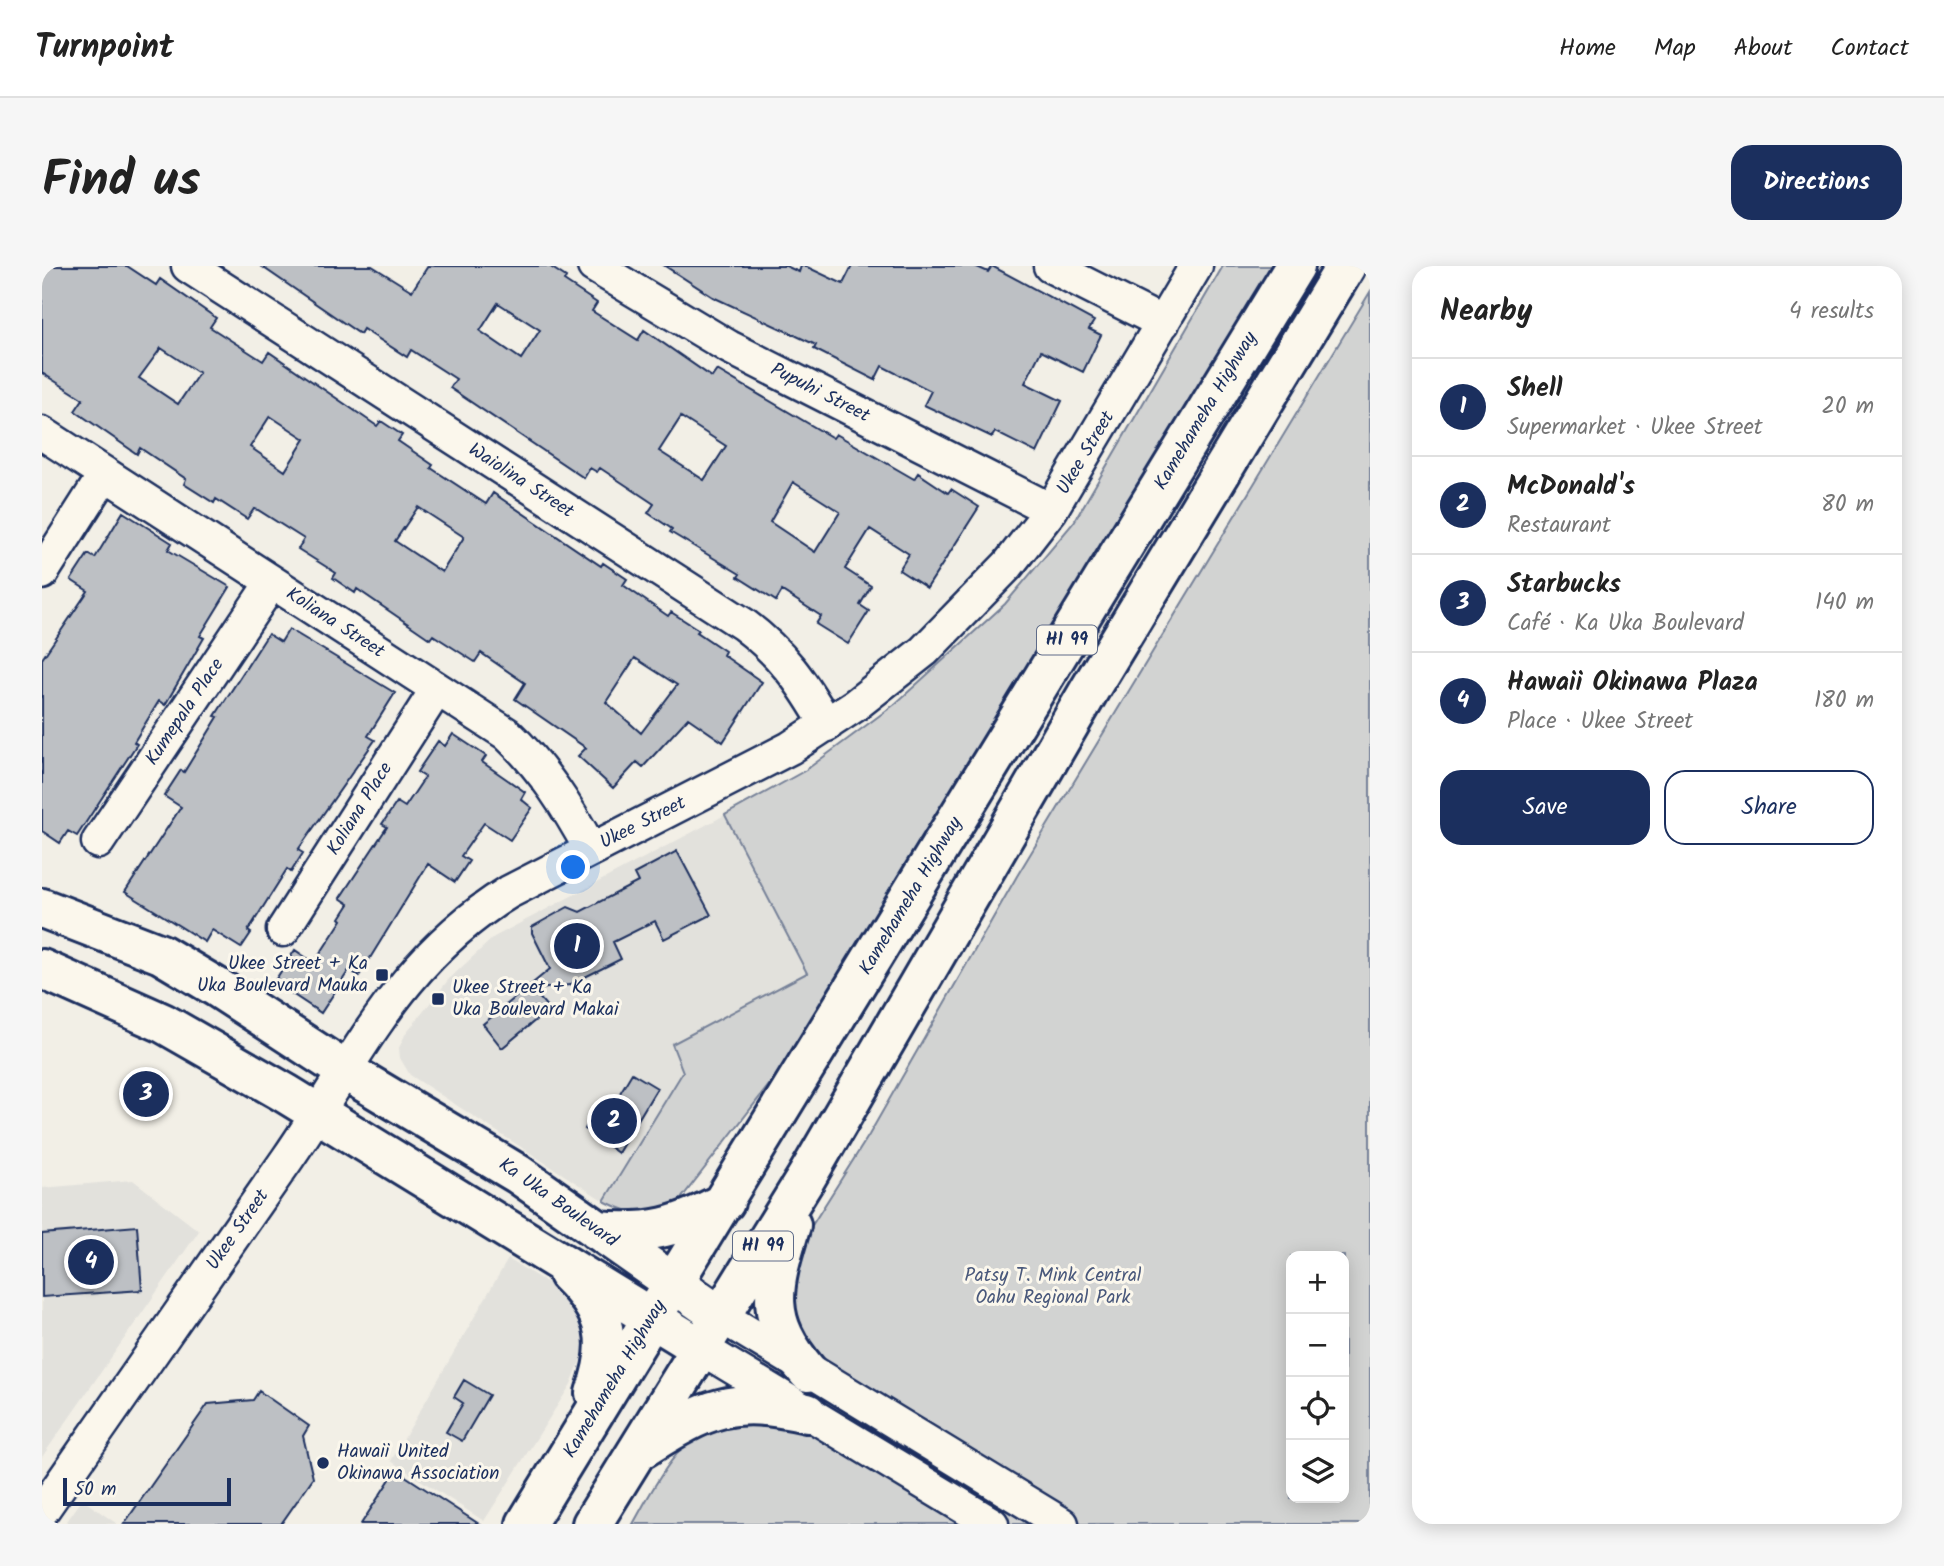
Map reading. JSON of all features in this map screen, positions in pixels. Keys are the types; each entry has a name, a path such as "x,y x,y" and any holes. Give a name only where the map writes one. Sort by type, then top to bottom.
{"main road":[{"name":"Kamehameha Highway","path":"526,1524 1295,266"},
{"name":"HI 99","path":"592,1524 699,1347 806,1178 1090,689 1346,266"},
{"name":"Ka Uka Boulevard","path":"42,908 161,954 344,1070 471,1143 719,1315"},
{"path":"42,969 163,1023 317,1112 699,1347"},
{"path":"806,1178 777,1273 775,1301 779,1328 785,1342 808,1372"},
{"path":"597,1230 651,1232 699,1216 725,1202"},
{"path":"550,1256 594,1304 607,1346 605,1365 574,1447"},
{"path":"635,1453 691,1419 721,1408 766,1404 807,1413"}],"street":[{"name":"Waiolina Street","path":"188,266 743,624 770,644 792,668 827,724"},
{"name":"Pupuhi Street","path":"594,266 729,347 1051,510"},
{"path":"1050,266 1163,323"},
{"name":"Ukee Street","path":"42,1511 403,984 454,930 509,892 790,748 889,680 953,623 1008,565 1051,510 1196,266"},
{"name":"Koliana Street","path":"42,433 507,734 536,762 557,791 591,850"},
{"path":"42,573 104,474"},
{"name":"Kumepala Place","path":"99,842 272,582"},
{"name":"Koliana Place","path":"283,930 437,689"},
{"name":"Ka Uka Boulevard","path":"719,1315 808,1372 1062,1524"},
{"path":"699,1347 992,1524"}],"shaded area":[{"path":"725,815 807,973 672,1044 683,1072 604,1201 410,1075 400,1058 399,1048 405,1035 449,979 494,937"},
{"path":"133,1180 199,1231 42,1457 42,1188"},
{"path":"508,1259 551,1285 573,1303 583,1328 582,1356 571,1384 484,1521 391,1461"},
{"path":"83,1500 117,1524 65,1524"}],"green space":[{"path":"1223,266 1273,266 888,892 814,1027 680,1200 661,1210 643,1213 624,1210 604,1201 683,1072 672,1044 807,973 725,815 806,770 895,704 1005,604 1074,522"},
{"name":"Patsy T. Mink Central Oahu Regional Park","path":"1370,292 1370,1524 633,1524 667,1467 689,1441 702,1431 722,1423 775,1420 820,1360 786,1305 804,1238 869,1135 1017,876"}],"building":[{"path":"42,266 127,266 156,285 160,279 216,318 210,327 263,361 269,352 377,426 381,421 402,435 398,441 433,465 431,468 486,504 493,493 601,566 603,563 627,579 623,585 668,616 671,612 699,630 697,632 725,651 723,655 762,682 723,742 688,718 643,767 637,762 613,788 578,756 586,748 515,699 525,683 481,653 475,662 433,635 430,639 357,589 355,593 333,578 336,573 298,549 304,539 258,510 254,509 247,519 216,499 214,503 184,484 186,479 140,448 137,454 75,411 83,399 42,373","holes":["161,348 199,373 178,404 139,378","270,416 305,439 285,471 250,447","418,507 464,537 442,572 395,541","635,658 677,685 641,733 606,702"]},
{"path":"261,266 372,266 412,291 428,266 549,266 566,277 564,281 597,303 592,311 638,340 644,330 712,377 717,370 833,438 836,434 914,479 918,473 948,493 951,489 979,507 927,588 899,570 909,554 870,529 845,569 871,586 860,605 869,611 848,644 816,624 821,616 782,591 776,601 738,577 740,574 670,532 672,529 648,513 654,504 600,468 597,472 590,468 584,478 450,388 456,379 411,350 407,357 363,329 360,334","holes":["498,303 540,330 521,359 480,331","681,417 726,446 704,480 659,451","793,482 840,512 815,552 770,522"]},
{"path":"665,266 786,266 799,272 801,266 805,266 843,284 852,266 975,266 988,272 992,266 1094,321 1089,329 1101,335 1083,372 1041,351 1025,383 1062,401 1037,453 995,432 992,437 924,405 931,391 882,366 875,380 814,349 816,345 713,297"},
{"path":"123,512 172,543 168,550 230,587 200,636 204,638 165,705 159,701 134,742 137,744 77,836 68,831 60,843 42,831 42,659 88,591 71,580 88,554 95,558"},
{"path":"289,629 395,693 368,736 375,740 298,850 303,853 291,872 287,869 248,931 251,933 241,948 212,930 205,942 125,892 181,807 164,796 181,770 184,772 218,717 215,716 268,634 281,642"},
{"path":"453,734 486,756 482,762 525,792 521,799 532,808 510,840 484,823 461,856 469,861 455,882 428,864 359,976 349,970 321,1013 274,982 295,950 314,963 342,920 340,918 349,904 340,898 387,827 382,824 397,802 405,807 425,777 417,772 438,741 445,746"},
{"path":"677,851 711,915 664,939 655,921 613,942 621,959 569,985 533,990 549,1009 502,1048 483,1024 550,969 532,933 532,927 568,907 580,912 638,882 634,874"},
{"path":"632,1073 657,1088 618,1153 585,1129 598,1107 608,1113"},
{"path":"137,1226 142,1290 42,1297 42,1234"},
{"path":"464,1380 489,1395 462,1441 446,1432 463,1403 454,1397"},
{"path":"259,1391 309,1426 303,1436 313,1478 281,1524 124,1524 208,1404 253,1400"},
{"path":"396,1470 479,1524 361,1524"}],"place":[{"name":"Shell","path":"577,946"},
{"name":"Ukee Street + Ka Uka Boulevard Mauka","path":"382,975"},
{"name":"Ukee Street + Ka Uka Boulevard Makai","path":"438,999"},
{"name":"Starbucks","path":"146,1094"},
{"name":"McDonald's","path":"614,1121"},
{"name":"Hawaii Okinawa Plaza","path":"91,1262"},
{"name":"Hawaii United Okinawa Association","path":"323,1463"}]}
